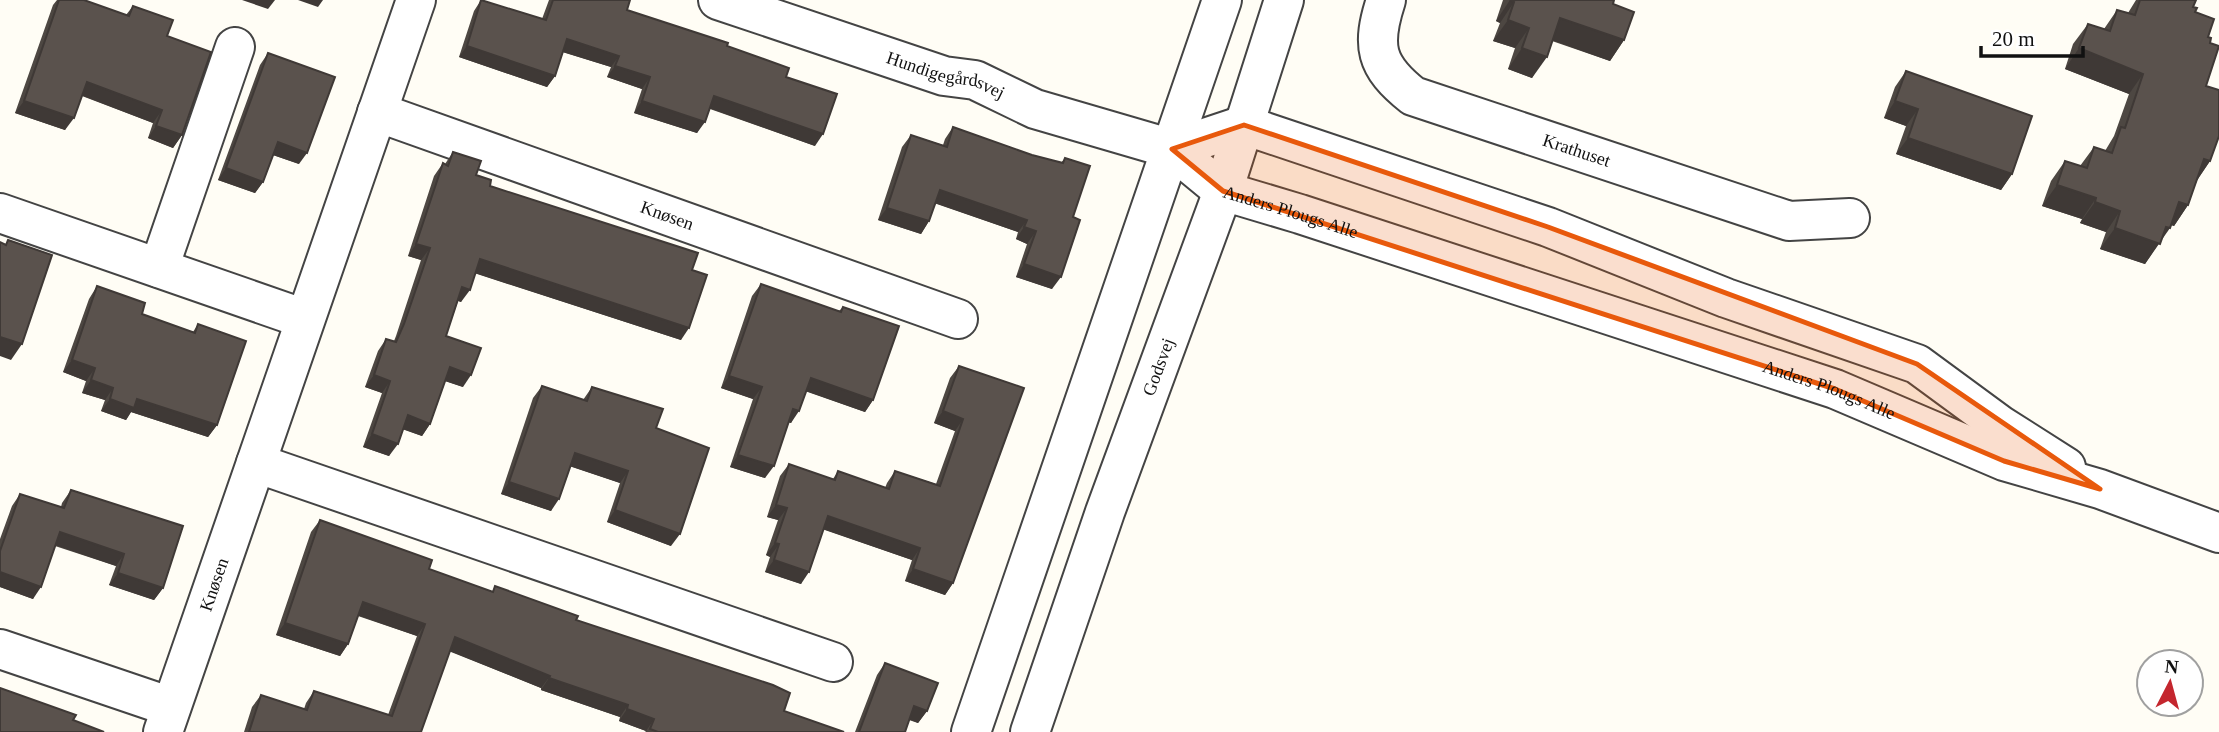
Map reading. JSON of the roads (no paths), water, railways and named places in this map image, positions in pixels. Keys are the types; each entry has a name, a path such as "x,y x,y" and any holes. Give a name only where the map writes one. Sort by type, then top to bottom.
{"street":[{"name":"Knøsen","path":"0,649 167,719 416,0"},
{"name":"Hundigegårdsvej","path":"719,0 944,76 975,80 1035,109 1172,149"},
{"path":"971,732 1222,0"},
{"name":"Godsvej","path":"1030,732 1105,512 1223,191 1284,0"},
{"name":"Krathuset","path":"1386,0 1379,22 1377,50 1390,78 1413,96 1789,221 1850,218"},
{"path":"159,268 235,47"},
{"name":"Knøsen","path":"377,112 958,319"},
{"path":"1172,149 1244,125"},
{"name":"Anders Plougs Alle","path":"1244,125 1548,226 1726,298 1917,364 2000,425 2100,489"},
{"name":"Anders Plougs Alle","path":"1172,149 1223,191 1376,238 1835,389 2004,461 2100,489 2219,533"},
{"path":"0,213 306,319"},
{"path":"256,463 833,662"}]}
